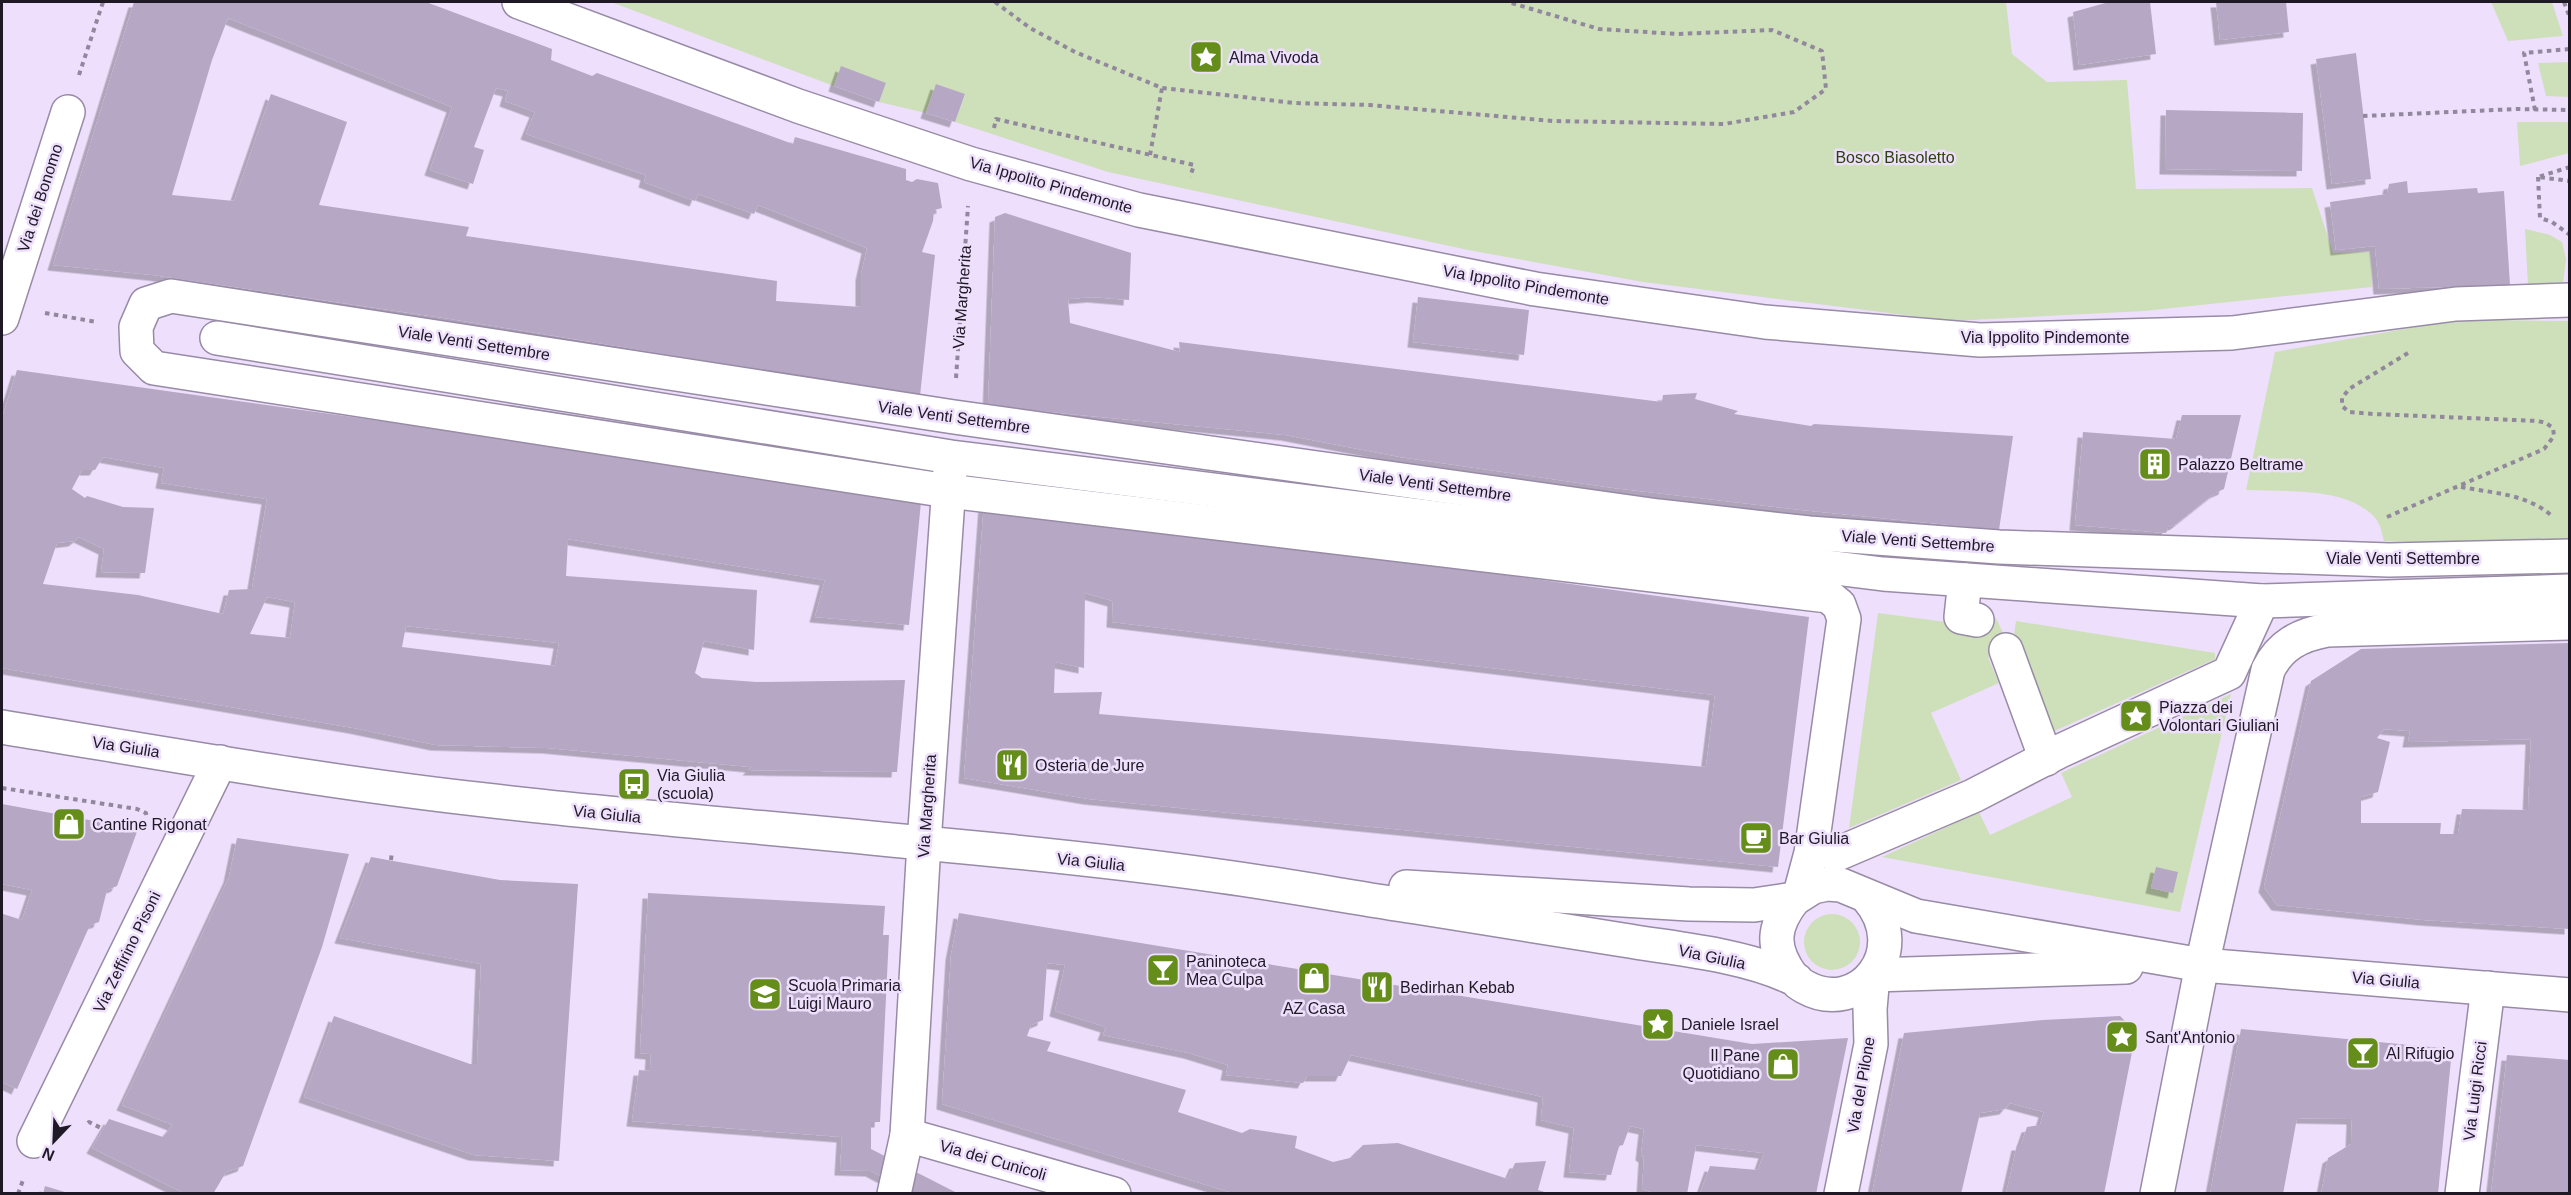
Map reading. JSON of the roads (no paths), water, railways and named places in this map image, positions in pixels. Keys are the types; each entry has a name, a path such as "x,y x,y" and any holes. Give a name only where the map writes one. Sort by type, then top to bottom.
{"street":[{"name":"Via Ippolito Pindemonte","path":"519,2 798,106 987,168 1139,210 1534,289 1765,322 1968,339 2232,333 2456,304 2570,300"},
{"name":"Via dei Bonomo","path":"2,318 68,112"},
{"name":"Viale Venti Settembre","path":"1797,897 1811,853 1844,619 1839,605 1828,596 948,491 154,368 137,351 136,327 146,304 171,296 954,417 1658,516 1809,532 1999,547 2377,560 2570,556"},
{"name":"Viale Venti Settembre","path":"217,338 951,457 1882,574 2262,601 2570,591"},
{"name":"Via Margherita","path":"894,1194 907,1135 924,843 954,417"},
{"path":"1965,580 1960,617 1977,620"},
{"path":"1835,855 1973,796 2046,759 2235,682 2262,601"},
{"path":"2157,1194 2202,966 2268,670 2279,652 2292,641 2307,634 2327,630 2570,623"},
{"path":"2006,650 2046,759"},
{"name":"Via Giulia","path":"2,727 478,800 924,843 1216,876 1707,954 1792,977 1807,988 1824,993 1842,993 1859,987 1873,975 2202,966"},
{"name":"Via Zeffirino Pisoni","path":"34,1141 220,762"},
{"name":"Via Giulia","path":"1216,876 1689,904 1754,905 1797,897 1812,887 1827,884 1856,890 1868,898 1916,916 2202,966 2570,995"},
{"path":"1792,977 1782,963 1777,946 1777,929 1783,913 1797,897"},
{"path":"1868,898 1879,911 1885,927 1886,944 1882,960 1873,975"},
{"name":"Via del Pilone","path":"1841,1194 1871,1044 1870,1009 1873,975"},
{"name":"Via Luigi Ricci","path":"2462,1194 2488,988"},
{"name":"Via dei Cunicoli","path":"907,1135 1114,1194"}],"place":[{"name":"Alma Vivoda","path":"1206,57"},
{"name":"Palazzo Beltrame","path":"2155,464"},
{"name":"Piazza dei Volontari Giuliani","path":"2136,716"},
{"name":"Osteria de Jure","path":"1012,765"},
{"name":"Via Giulia (scuola)","path":"634,784"},
{"name":"Cantine Rigonat","path":"69,824"},
{"name":"Bar Giulia","path":"1756,838"},
{"name":"Paninoteca Mea Culpa","path":"1163,970"},
{"name":"AZ Casa","path":"1314,978"},
{"name":"Bedirhan Kebab","path":"1377,987"},
{"name":"Scuola Primaria Luigi Mauro","path":"765,994"},
{"name":"Daniele Israel","path":"1658,1024"},
{"name":"Sant'Antonio","path":"2122,1037"},
{"name":"Al Rifugio","path":"2363,1053"},
{"name":"Il Pane Quotidiano","path":"1783,1064"}],"park label":[{"name":"Bosco Biasoletto","path":"1895,157"}]}
